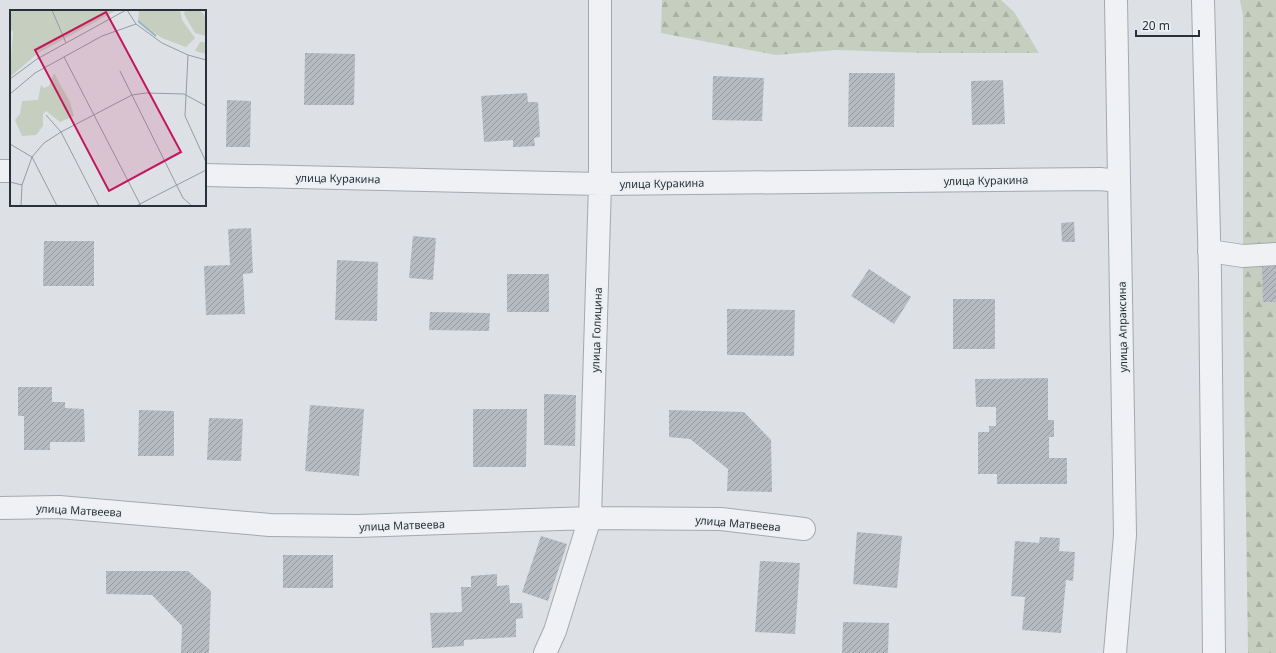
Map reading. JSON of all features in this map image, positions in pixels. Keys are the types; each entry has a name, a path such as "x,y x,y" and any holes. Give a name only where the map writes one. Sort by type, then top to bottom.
{"street":[{"name":"улица Голицина","path":"545,653 555,631 590,518 600,184 600,0"},
{"name":"улица Апраксина","path":"1115,653 1125,534 1116,0"},
{"path":"1203,0 1209,251 1214,653"},
{"name":"улица Куракина","path":"206,175 600,184 1100,179 1119,181"},
{"path":"1209,251 1243,256 1276,254"},
{"name":"улица Матвеева","path":"0,508 59,507 270,525 349,526 590,518 721,519 804,529"}],"green space":[{"path":"662,0 1001,0 1014,12 1039,53 924,53 837,50 776,55 661,33"},
{"path":"1240,0 1276,0 1276,653 1248,653 1243,312 1243,16"}],"building":[{"path":"305,53 355,54 354,105 304,105"},
{"path":"849,73 895,73 894,127 848,127"},
{"path":"713,76 764,78 762,121 712,120"},
{"path":"1003,80 1005,124 972,125 971,81"},
{"path":"527,93 528,102 538,102 540,137 534,138 535,146 513,147 513,140 484,142 481,96"},
{"path":"227,100 251,101 250,147 226,147"},
{"path":"1074,222 1075,242 1062,242 1061,223"},
{"path":"251,228 253,273 243,274 245,314 206,315 204,266 230,265 228,229"},
{"path":"413,236 436,238 433,280 409,278"},
{"path":"44,241 94,241 94,286 43,286"},
{"path":"337,260 378,262 377,321 335,320"},
{"path":"1276,266 1276,302 1263,302 1262,267"},
{"path":"869,269 911,297 894,324 851,296"},
{"path":"507,274 549,274 549,312 507,312"},
{"path":"953,299 995,299 995,349 953,349"},
{"path":"727,309 795,310 794,356 727,355"},
{"path":"430,312 490,313 489,331 429,330"},
{"path":"1048,378 1048,420 1054,420 1054,437 1049,437 1049,458 1067,458 1067,484 997,484 997,474 978,474 978,432 989,432 989,426 996,426 996,407 976,407 975,379"},
{"path":"18,387 52,387 52,402 65,402 65,408 84,409 85,442 50,442 50,450 24,450 24,416 18,416"},
{"path":"544,394 576,395 575,446 544,445"},
{"path":"310,405 364,409 359,476 305,471"},
{"path":"473,409 527,409 526,467 473,467"},
{"path":"139,410 174,411 174,456 138,456"},
{"path":"669,410 744,412 771,440 772,492 727,491 728,469 690,439 669,437"},
{"path":"209,418 243,419 241,461 207,460"},
{"path":"857,532 902,536 897,588 853,584"},
{"path":"541,536 567,544 548,601 522,592"},
{"path":"1040,537 1060,538 1059,551 1075,552 1073,581 1066,580 1061,633 1022,630 1025,597 1011,596 1015,541 1039,543"},
{"path":"283,555 333,555 333,588 283,588"},
{"path":"760,561 800,563 795,634 755,632"},
{"path":"106,571 188,571 211,591 209,653 181,653 182,626 152,595 106,594"},
{"path":"497,574 497,586 509,585 510,603 522,603 523,618 516,619 516,637 464,640 464,646 432,648 430,613 462,612 461,587 471,587 471,576"},
{"path":"843,622 889,623 888,653 842,653"}]}
